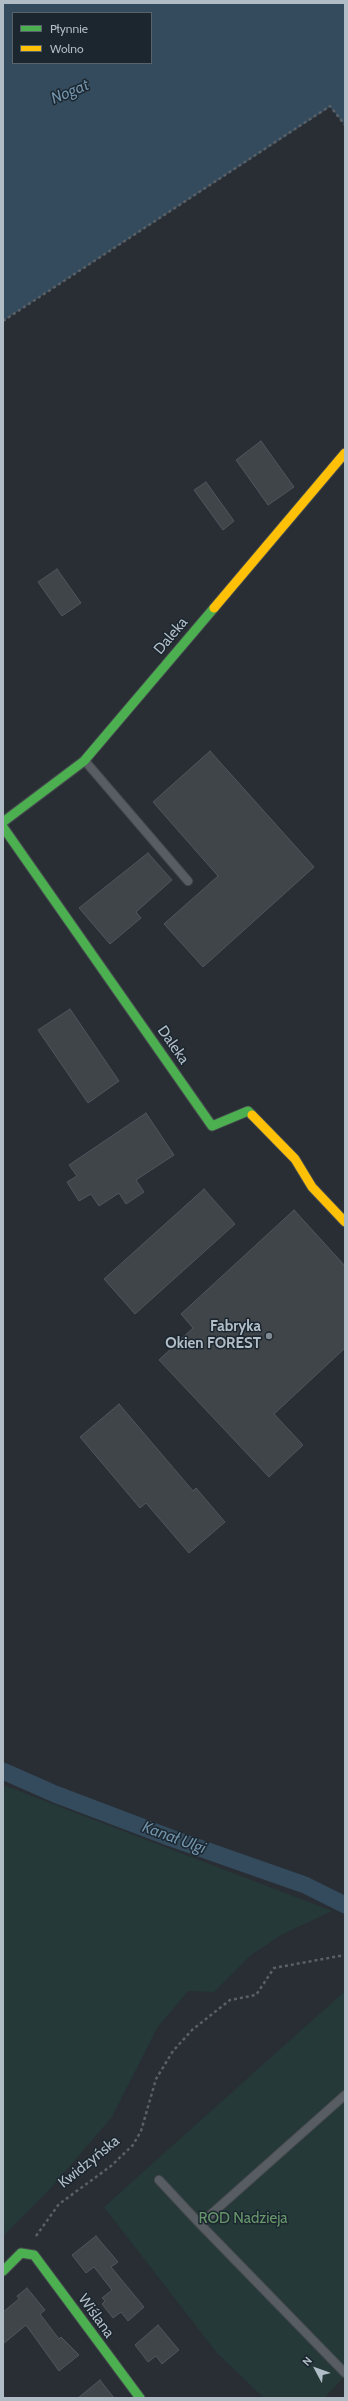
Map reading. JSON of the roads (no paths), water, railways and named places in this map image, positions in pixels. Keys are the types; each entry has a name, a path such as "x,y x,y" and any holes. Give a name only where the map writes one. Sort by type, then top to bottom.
{"street":[{"name":"Daleka","path":"3,822 84,760 345,453"},
{"name":"Daleka","path":"3,828 212,1126 248,1111 295,1159 312,1187 345,1222"},
{"name":"Wiślana","path":"3,2271 22,2253 34,2255 140,2398"}],"lane":[{"path":"84,760 188,881"},
{"path":"200,2224 345,2095"},
{"path":"159,2180 345,2373"}],"water":[{"name":"Nogat","path":"3,3 345,3 345,125 330,107 3,321"}],"waterway":[{"name":"Kanał Ulgi","path":"3,1771 55,1794 171,1838 305,1885 345,1905"}],"place":[{"name":"Fabryka Okien FOREST","path":"269,1336"}],"park label":[{"name":"ROD Nadzieja","path":"243,2219"}]}
